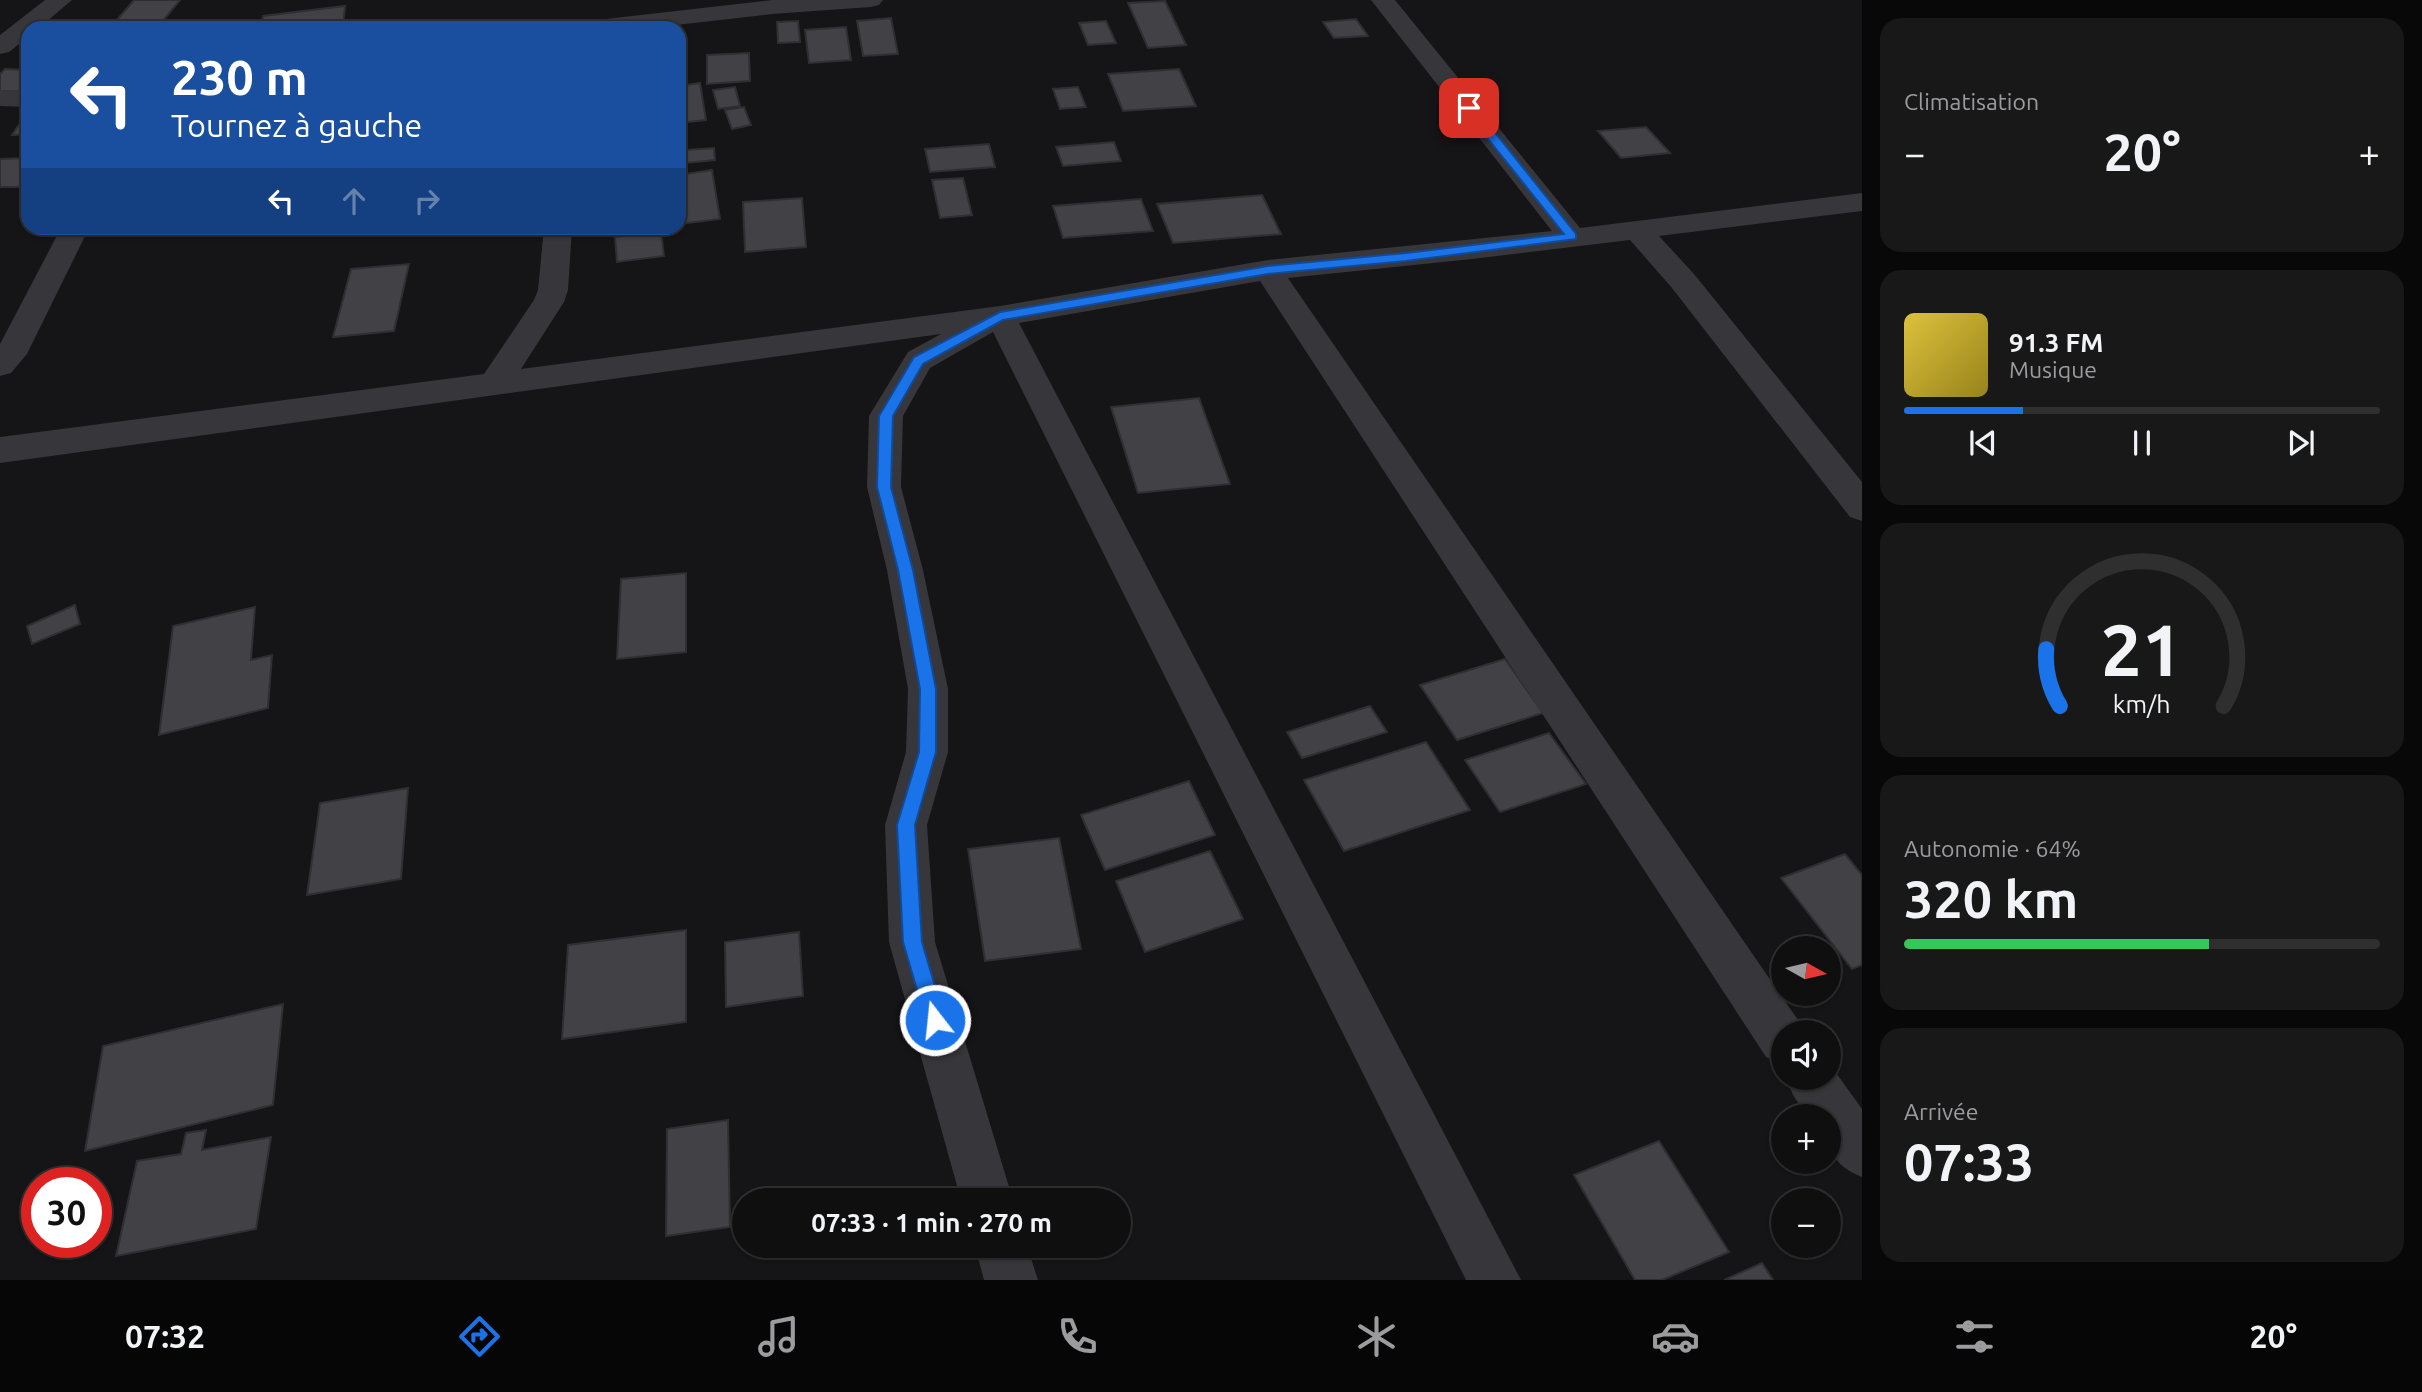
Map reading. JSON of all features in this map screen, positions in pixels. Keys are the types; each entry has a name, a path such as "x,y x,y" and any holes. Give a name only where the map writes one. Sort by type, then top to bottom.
{"street":[{"path":"33,21 60,0"},
{"path":"649,21 772,7 871,0"},
{"path":"1383,0 1572,237"},
{"path":"0,47 21,31"},
{"path":"0,98 21,99"},
{"path":"0,450 1000,316 1268,270 1406,257 1862,202"},
{"path":"1635,228 1683,282 1862,507"},
{"path":"0,365 16,346 72,235"},
{"path":"493,386 549,302 553,290 557,235"},
{"path":"1268,270 1771,1022"},
{"path":"984,1188 912,942 906,825 927,752 928,689 905,570 884,487 886,416 919,360 1000,316"},
{"path":"1000,316 1494,1280"},
{"path":"1818,1090 1862,1152"},
{"path":"1005,1258 1011,1280"}],"building":[{"path":"134,0 180,0 163,21 116,21"},
{"path":"1165,1 1186,45 1148,48 1128,3"},
{"path":"345,6 344,21 262,21 263,16"},
{"path":"891,18 898,54 863,56 857,21"},
{"path":"1356,19 1368,36 1334,38 1323,22"},
{"path":"798,21 800,42 778,43 777,22"},
{"path":"1106,21 1116,43 1088,45 1079,23"},
{"path":"846,27 851,60 809,63 805,30"},
{"path":"749,53 750,81 707,84 707,55"},
{"path":"5,69 21,70 21,92 0,91 0,74"},
{"path":"1179,69 1196,106 1123,111 1108,74"},
{"path":"700,83 706,120 686,122 686,85"},
{"path":"735,87 740,106 718,109 713,90"},
{"path":"1078,87 1086,107 1060,109 1053,89"},
{"path":"744,107 751,125 732,129 725,110"},
{"path":"21,122 21,134 12,135"},
{"path":"1646,127 1670,153 1621,158 1598,131"},
{"path":"1114,142 1121,161 1063,166 1056,147"},
{"path":"989,144 995,167 930,172 925,149"},
{"path":"714,148 715,160 686,163 686,150"},
{"path":"21,158 19,187 0,187 0,159"},
{"path":"712,170 720,219 686,223 686,174"},
{"path":"963,178 972,215 940,218 932,180"},
{"path":"1262,195 1281,234 1173,243 1157,204"},
{"path":"802,198 806,247 745,252 743,202"},
{"path":"1141,199 1153,231 1063,238 1053,206"},
{"path":"661,235 664,256 617,262 615,237"},
{"path":"409,264 394,331 333,337 351,269"},
{"path":"1199,398 1230,484 1138,493 1111,407"},
{"path":"686,573 686,652 617,659 621,579"},
{"path":"75,605 80,624 32,644 27,626"},
{"path":"255,607 251,660 272,655 268,708 159,735 173,626"},
{"path":"1505,659 1543,713 1457,740 1420,685"},
{"path":"1370,706 1387,732 1302,758 1287,732"},
{"path":"1549,733 1586,784 1500,812 1465,760"},
{"path":"1426,742 1470,810 1344,851 1304,780"},
{"path":"1189,781 1215,835 1105,870 1081,815"},
{"path":"408,788 401,879 307,895 320,803"},
{"path":"1059,838 1081,949 985,961 968,849"},
{"path":"1210,851 1243,919 1145,952 1116,881"},
{"path":"1845,854 1862,875 1862,965 1852,969 1841,955 1841,936 1826,936 1781,878"},
{"path":"686,930 686,1022 562,1039 568,945"},
{"path":"799,932 803,996 726,1007 725,942"},
{"path":"283,1004 273,1105 85,1151 103,1046"},
{"path":"728,1120 730,1227 666,1236 667,1129"},
{"path":"206,1130 202,1150 271,1137 256,1229 116,1256 137,1161 181,1154 186,1133"},
{"path":"1659,1141 1729,1252 1662,1280 1635,1280 1574,1175"},
{"path":"1762,1263 1773,1280 1724,1280"}],"route":[{"path":"935,1020 912,942 906,825 927,752 928,689 905,570 884,487 886,416 919,360 1000,316 1268,270 1472,250 1572,237 1469,108"}]}
